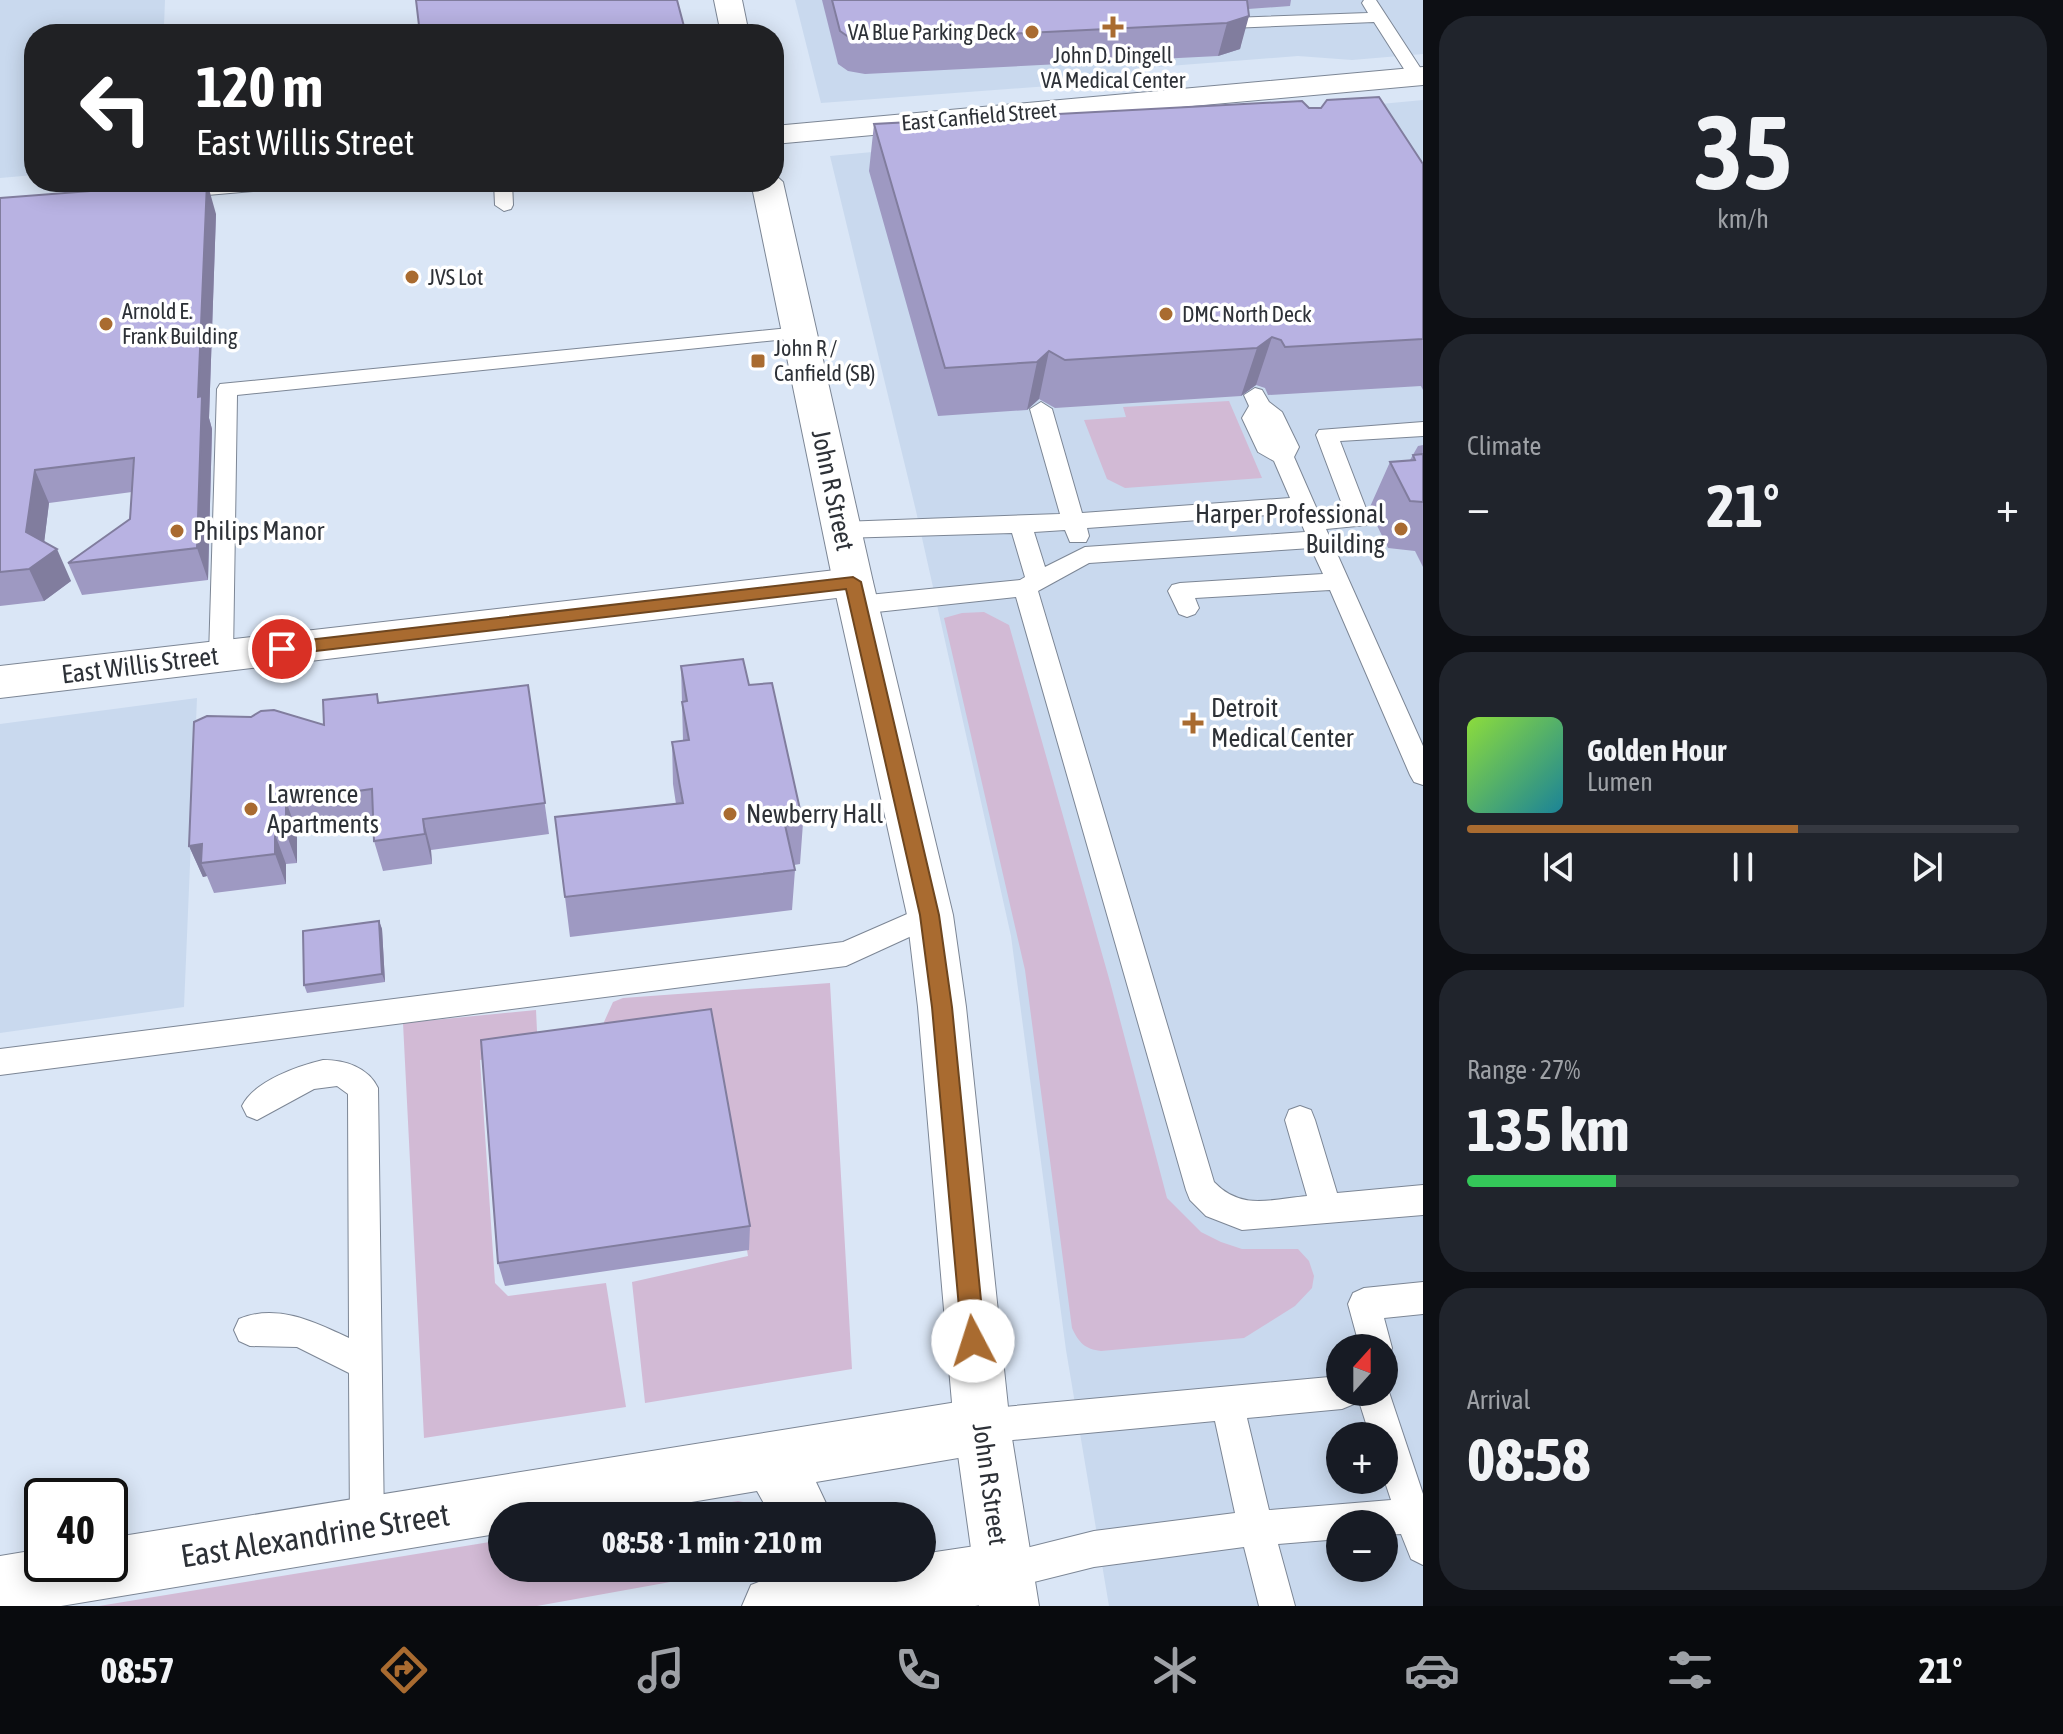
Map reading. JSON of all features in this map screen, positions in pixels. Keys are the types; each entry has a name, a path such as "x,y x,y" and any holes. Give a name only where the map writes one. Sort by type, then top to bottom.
{"street":[{"path":"728,0 733,24"},
{"name":"East Canfield Street","path":"784,134 1351,94 1420,76"},
{"path":"127,193 138,192"},
{"name":"John R Street","path":"769,192 855,594 930,915 942,1007 982,1426 1005,1589"},
{"name":"East Willis Street","path":"0,682 221,656 855,594"},
{"name":"East Alexandrine Street","path":"0,1586 982,1426"},
{"path":"771,1459 795,1502"},
{"path":"760,1606 778,1582"},
{"path":"772,1606 1005,1589"}],"lane":[{"path":"1368,0 1420,76"},
{"path":"1231,23 1379,17"},
{"path":"503,192 504,205"},
{"path":"221,656 227,389 799,333"},
{"path":"1258,401 1253,418 1266,447 1283,457 1423,775"},
{"path":"1041,409 1085,555"},
{"path":"841,530 1021,525 1073,520 1312,522 1359,519 1327,435 1423,429"},
{"path":"855,594 1032,584 1085,555 1312,522"},
{"path":"1021,525 1032,584 1201,1190 1212,1204 1231,1215 1327,1210 1423,1200"},
{"path":"1187,608 1180,591 1338,581"},
{"path":"0,1062 846,954 930,915"},
{"path":"257,1106 320,1071 355,1078 363,1088 367,1526"},
{"path":"1300,1120 1327,1210"},
{"path":"1372,1334 1364,1304 1423,1298"},
{"path":"250,1330 299,1331 367,1364"},
{"path":"982,1426 1326,1393"},
{"path":"1227,1402 1277,1606"},
{"path":"1005,1589 1094,1549 1256,1528 1419,1525 1378,1406"}],"shaded area":[{"path":"0,0 165,0 164,24 24,24 24,176 0,178"},
{"name":"John D. Dingell VA Medical Center","path":"795,0 1423,0 1423,54 1352,60 1298,56 1156,67 1115,81 821,103"},
{"name":"Detroit Medical Center","path":"1423,100 1423,1606 1109,1606 1066,1350 1011,936 916,511 830,156"},
{"path":"1229,401 1262,478 1125,488 1107,479 1084,420 1126,417 1123,407"},
{"path":"984,612 1009,625 1110,982 1167,1198 1201,1232 1221,1242 1242,1249 1298,1249 1309,1261 1314,1276 1312,1288 1295,1306 1244,1338 1101,1351 1083,1344 1072,1328 1025,970 944,618"},
{"path":"197,698 184,1007 0,1033 0,724"},
{"path":"830,983 852,1369 645,1403 632,1282 748,1256 709,1028 604,1029 604,1022 613,1002 623,998"},
{"path":"536,1010 538,1052 480,1060 495,1283 508,1296 606,1283 626,1407 424,1438 403,1023"},
{"path":"488,1542 488,1582 670,1582 537,1606 99,1606"}],"building":[{"path":"416,0 677,0 683,24 419,24"},
{"path":"832,0 1247,0 1249,16 1227,23 867,41 850,38 840,31"},
{"name":"DMC North Deck","path":"1379,97 1423,164 1423,339 1285,347 1281,340 1272,337 1257,348 1065,360 1049,351 1037,362 945,368 874,124 1302,101 1309,108 1321,108 1327,100"},
{"path":"78,192 207,192 198,397 202,396 197,548 68,563 130,519 134,458 35,470 26,532 57,549 29,569 0,572 0,198"},
{"path":"1423,454 1423,502 1410,501 1390,462 1415,460 1413,455"},
{"path":"743,659 749,685 772,683 803,823 785,825 795,870 565,897 555,817 683,803 672,742 689,740 682,702 687,701 681,666"},
{"path":"528,685 545,803 423,819 425,834 374,841 372,789 286,801 286,833 275,834 275,854 201,863 202,844 189,846 194,722 207,716 251,717 261,711 274,710 324,725 323,700 377,694 378,703"},
{"path":"379,921 382,974 304,985 303,931"},
{"path":"711,1009 750,1226 498,1263 481,1040"}],"place":[{"name":"John D. Dingell VA Medical Center","path":"1113,27"},
{"name":"VA Blue Parking Deck","path":"1032,32"},
{"name":"JVS Lot","path":"412,277"},
{"name":"DMC North Deck","path":"1166,314"},
{"name":"Arnold E. Frank Building","path":"106,324"},
{"name":"John R / Canfield (SB)","path":"758,361"},
{"name":"Harper Professional Building","path":"1401,529"},
{"name":"Philips Manor","path":"177,531"},
{"name":"Detroit Medical Center","path":"1193,723"},
{"name":"Lawrence Apartments","path":"251,809"},
{"name":"Newberry Hall","path":"730,814"}],"route":[{"path":"282,649 853,582 930,915 942,1007 973,1341"}]}
